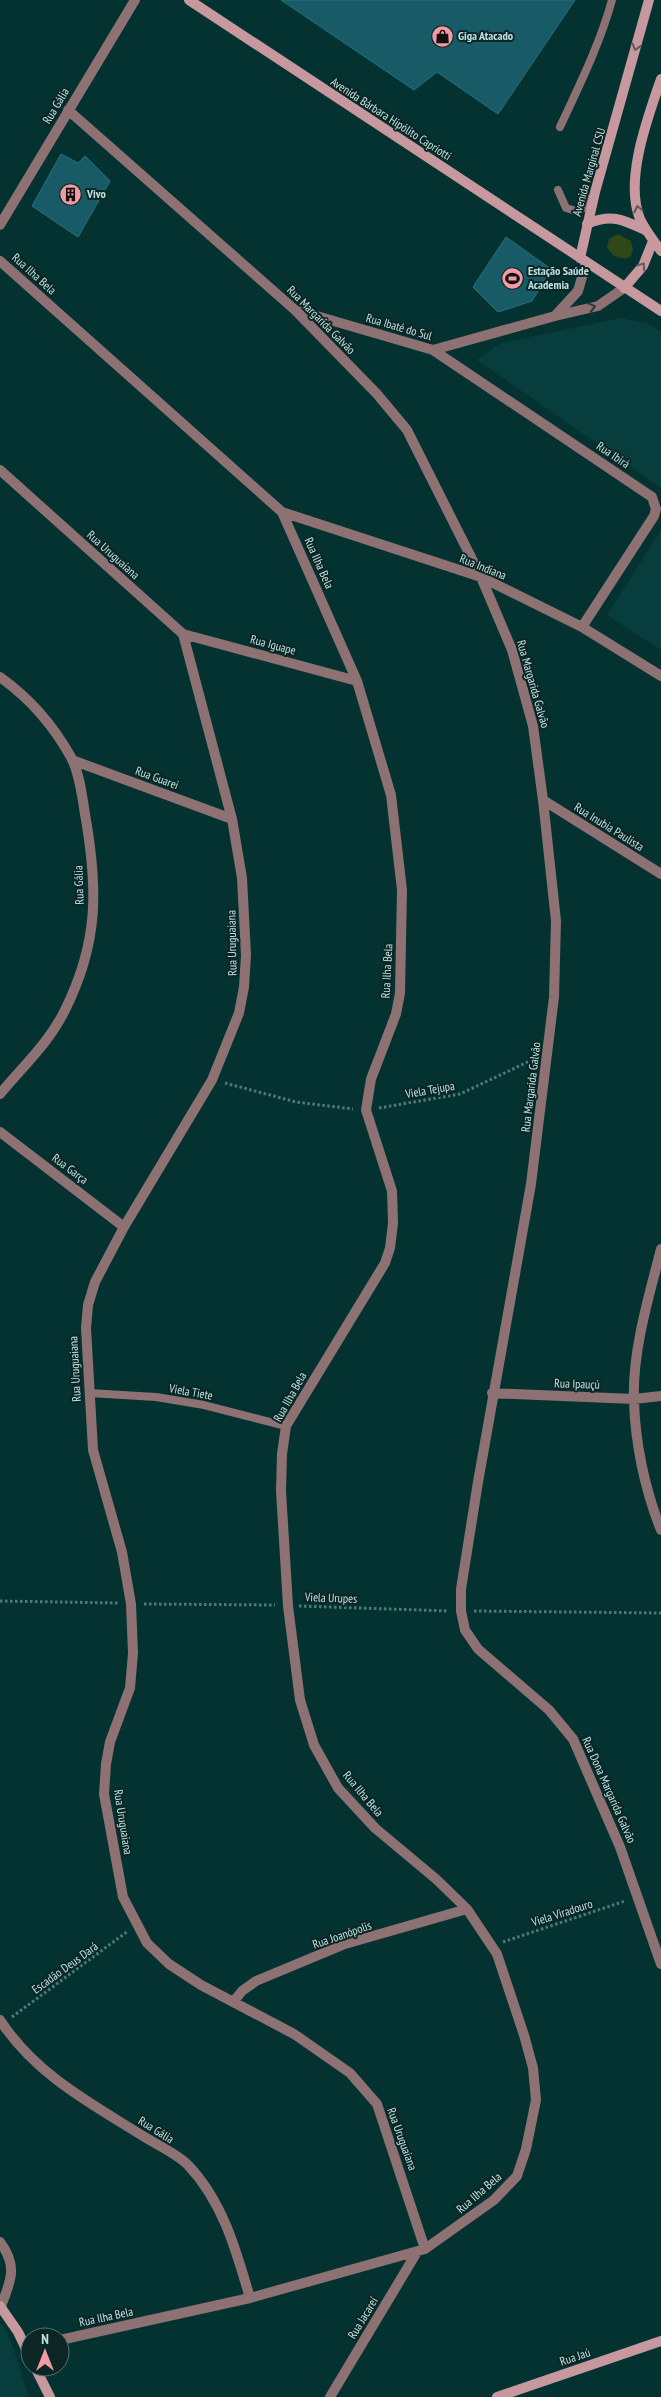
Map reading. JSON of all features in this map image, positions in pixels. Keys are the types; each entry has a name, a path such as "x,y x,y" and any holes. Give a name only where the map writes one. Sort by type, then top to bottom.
{"street":[{"name":"Rua Gália","path":"0,225 135,0"},
{"name":"Avenida Bárbara Hipólito Capriotti","path":"189,0 583,260"},
{"name":"Avenida Marginal CSU","path":"583,260 587,224 595,192 649,0"},
{"path":"661,79 646,122 638,165 635,198 640,218 661,252"},
{"name":"Rua Margarida Galvão","path":"68,110 295,310 377,394 407,430 482,577 512,650 533,726 543,800 556,921 554,997 532,1184 487,1427"},
{"path":"587,224 600,218 612,217 647,231"},
{"path":"624,288 643,266 653,240"},
{"name":"Rua Ilha Bela","path":"0,260 282,512 357,680 391,795 402,890 400,993 396,1014 371,1079 366,1110 392,1191 393,1223 390,1248 385,1263 286,1426 282,1454 281,1491 288,1606 300,1700 314,1745 338,1788 375,1828 436,1879 467,1909 492,1945 497,1954 524,2035 533,2068 536,2100 526,2149 517,2176 494,2200 421,2250 250,2298 70,2338"},
{"path":"554,316 578,291 583,260 661,312"},
{"name":"Rua Ibaté do Sul","path":"295,310 433,350 554,316 598,306 624,288"},
{"name":"Rua Ibirá","path":"433,350 652,497 656,509 654,516 582,627"},
{"name":"Rua Uruguaiana","path":"0,470 183,634 232,819 242,878 246,954 244,986 239,1013 212,1080 124,1227 95,1282 88,1305 86,1328 92,1450 122,1552 131,1604 133,1653 130,1688 110,1742 104,1794 123,1897 148,1943 169,1964 201,1985 294,2034 350,2073 376,2104 421,2250"},
{"name":"Rua Indiana","path":"282,512 482,577 582,627 661,676"},
{"name":"Rua Iguape","path":"183,634 357,680"},
{"name":"Rua Gália","path":"0,677 43,713 72,760 80,790 93,877 92,930 84,962 65,1010 47,1043 0,1094"},
{"name":"Rua Guarei","path":"72,760 232,819"},
{"name":"Rua Inubia Paulista","path":"543,800 661,874"},
{"name":"Rua Garça","path":"0,1132 124,1227"},
{"path":"661,1249 648,1299 638,1356 634,1399 640,1451 653,1511 661,1530"},
{"name":"Rua Ipauçú","path":"492,1394 634,1399 661,1396"},
{"name":"Rua Dona Margarida Galvão","path":"487,1427 461,1589 461,1611 465,1630 478,1649 549,1710 573,1739 620,1847 661,1964"},
{"name":"Rua Joanópolis","path":"234,2001 242,1991 256,1981 345,1944 467,1909"},
{"name":"Rua Gália","path":"1,2022 37,2065 84,2101 187,2164 213,2197 228,2228 250,2298"},
{"path":"0,2242 9,2254 12,2269 10,2281 0,2306 20,2336"},
{"name":"Rua Jacareí","path":"330,2397 421,2250"},
{"name":"Rua Jaú","path":"503,2396 661,2341"},
{"path":"40,2377 50,2397"}],"lane":[{"path":"560,127 606,23 612,0"},
{"path":"558,190 566,208 576,211 586,207 595,192"},
{"name":"Viela Tiete","path":"89,1393 156,1397 204,1405 286,1426"}],"path":[{"name":"Viela Tejupa","path":"212,1080 296,1102 366,1110 460,1094 548,1052"},
{"name":"Viela Urupes","path":"0,1601 461,1611 661,1613"},
{"name":"Viela Viradouro","path":"492,1945 638,1897"},
{"name":"Escadão Deus Dará","path":"1,2022 137,1925"}],"shaded area":[{"path":"621,318 647,323 661,332 661,488 477,360 501,343"},
{"path":"661,530 661,650 607,615"},
{"path":"0,2324 4,2327 13,2347 20,2369 20,2377 23,2377 29,2397 0,2397"}],"green space":[{"path":"618,234 631,241 633,249 631,256 625,259 614,256 607,248 609,239"}],"building":[{"name":"Giga Atacado","path":"281,0 575,0 498,114 437,72 414,90"},
{"name":"Vivo","path":"61,154 78,163 85,156 110,181 78,237 32,206"},
{"name":"Estação Saúde Academia","path":"506,237 551,269 532,301 498,312 473,287"}],"place":[{"name":"Giga Atacado","path":"442,36"},
{"name":"Vivo","path":"71,194"},
{"name":"Estação Saúde Academia","path":"512,278"}]}
